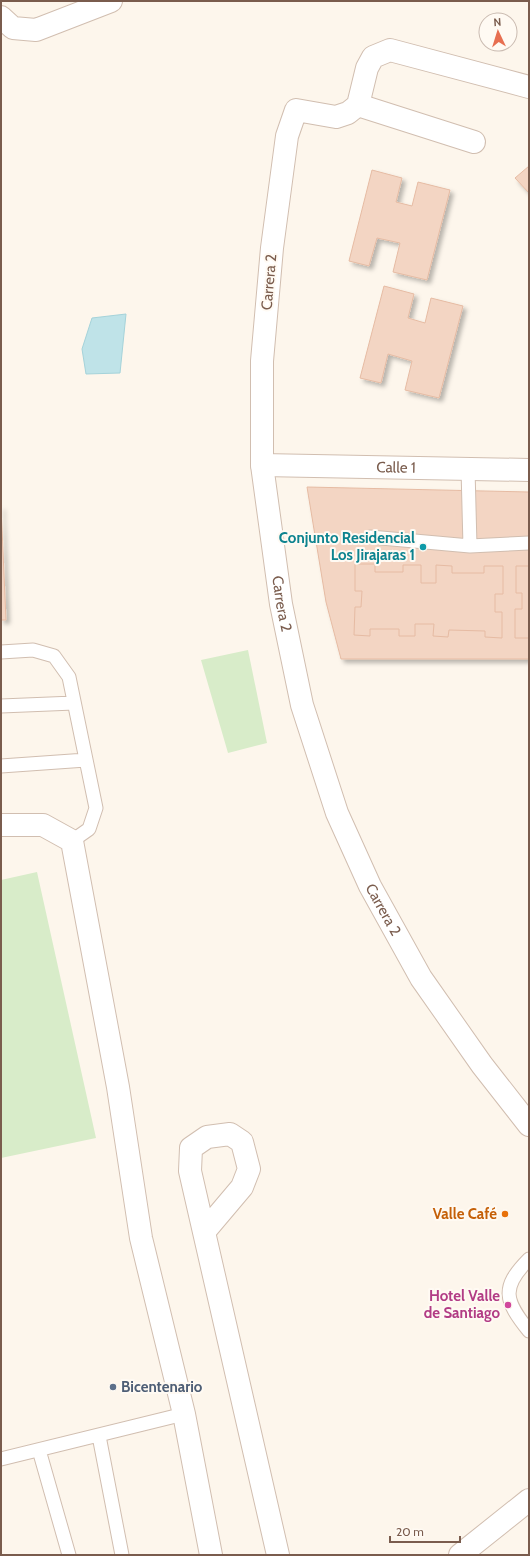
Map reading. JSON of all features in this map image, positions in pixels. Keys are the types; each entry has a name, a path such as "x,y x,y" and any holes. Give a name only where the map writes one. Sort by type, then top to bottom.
{"street":[{"path":"7,22 36,30 111,1"},
{"path":"474,142 358,105 367,68 373,58 390,50 529,87"},
{"name":"Carrera 2","path":"358,105 348,113 336,117 296,110 287,136 272,248 262,361 262,465 281,604 300,697 337,813 370,886 421,978 482,1065 529,1125"},
{"name":"Calle 1","path":"262,465 529,470"},
{"path":"1,825 43,825 72,841 118,1087 142,1238 184,1414 211,1555"},
{"path":"204,1232 278,1555"},
{"path":"460,1555 529,1500"}],"lane":[{"path":"468,469 470,546"},
{"path":"370,537 470,546 529,544"},
{"path":"1,652 33,650 54,656 69,677 96,808 89,829 72,841"},
{"path":"1,706 74,703"},
{"path":"1,766 86,760"},
{"path":"529,1259 518,1270 510,1283 509,1299 516,1315 529,1331"},
{"path":"1,1459 184,1414"},
{"path":"99,1436 122,1555"},
{"path":"39,1450 69,1555"}],"green space":[{"path":"248,650 267,743 228,753 201,660"},
{"path":"37,872 96,1138 1,1158 1,880"}],"water":[{"path":"126,314 120,373 86,374 82,349 92,318"}],"building":[{"path":"529,166 529,193 515,178"},
{"path":"372,170 402,178 396,202 412,206 418,182 450,190 427,280 393,272 400,243 377,238 369,266 349,261"},
{"path":"384,286 414,294 408,318 425,323 431,298 463,306 439,398 405,390 412,361 388,354 381,383 360,378"},
{"name":"Conjunto Residencial Los Jirajaras 1","path":"307,487 529,492 529,659 341,659 326,602"},
{"path":"1,506 6,620 1,620"},
{"path":"355,564 375,564 375,572 403,572 403,565 421,565 421,583 436,583 436,565 452,566 452,573 484,573 484,566 503,566 503,594 495,594 495,612 502,612 502,638 485,637 485,631 449,630 448,637 433,636 434,624 415,624 415,636 399,636 399,629 370,629 370,636 354,635 355,607 361,607 362,591 355,591"},
{"path":"516,566 529,566 529,638 515,638 515,609 522,609 522,593 516,593"}],"place":[{"name":"Conjunto Residencial Los Jirajaras 1","path":"423,547"},
{"name":"Valle Café","path":"505,1214"},
{"name":"Hotel Valle de Santiago","path":"508,1305"},
{"name":"Bicentenario","path":"113,1387"}]}
